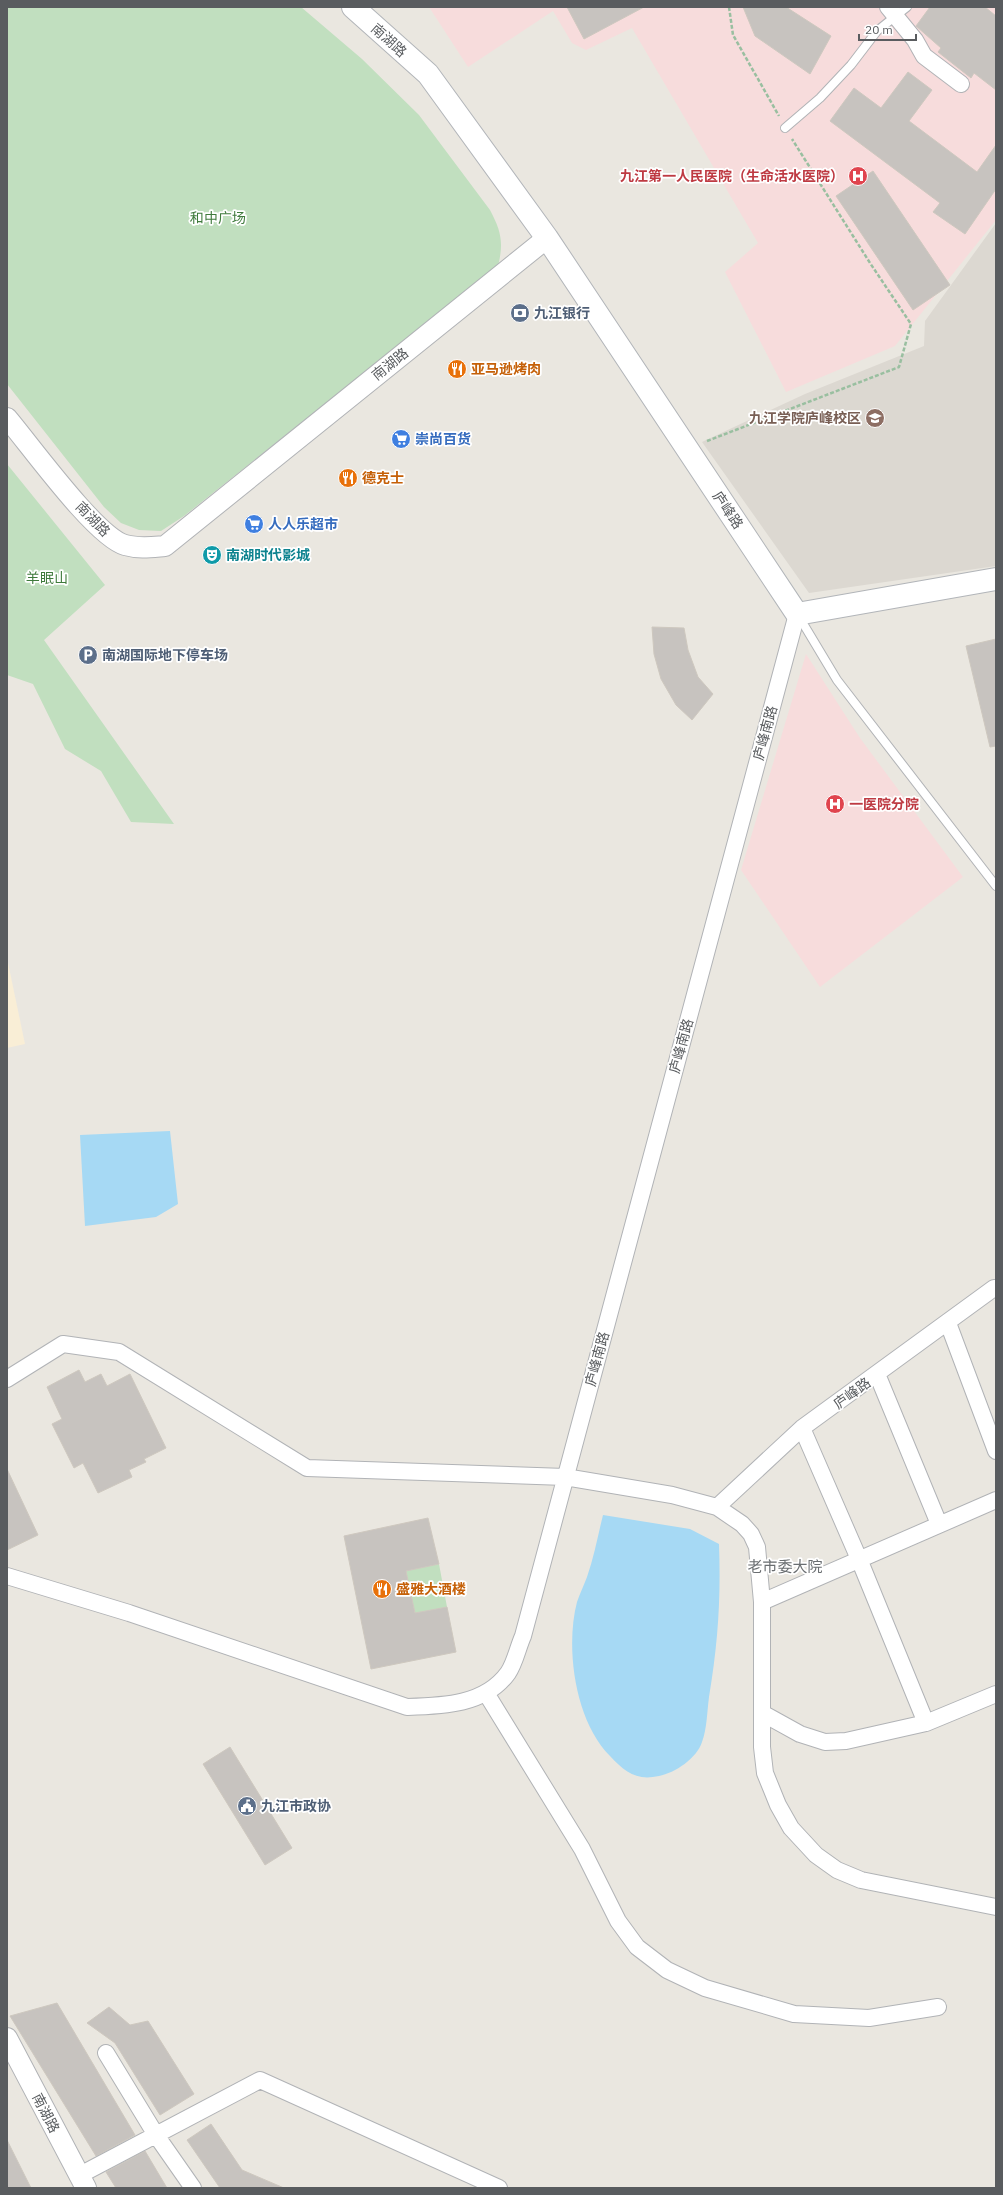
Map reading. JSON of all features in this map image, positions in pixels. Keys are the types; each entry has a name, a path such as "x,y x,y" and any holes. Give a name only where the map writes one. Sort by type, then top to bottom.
{"main road":[{"name":"南湖路","path":"353,7 428,74 547,238"},
{"name":"庐峰路","path":"547,238 797,614"},
{"path":"797,614 996,579"}],"street":[{"path":"897,10 924,56 961,84"},
{"name":"南湖路","path":"7,418 92,522 109,537 125,545 143,548 165,546 547,238"},
{"name":"庐峰南路","path":"486,1693 508,1673 523,1636 564,1477 797,614"},
{"name":"庐峰路","path":"717,1507 802,1428 994,1288"},
{"path":"948,1323 996,1451"},
{"path":"7,1379 63,1344 119,1352 307,1468 564,1477 672,1495 717,1507 742,1524 750,1534 757,1547 762,1602 762,1713 765,1773 778,1805 791,1828 816,1855 837,1870 861,1880 996,1907"},
{"path":"877,1374 939,1524"},
{"path":"802,1428 859,1559 926,1723"},
{"path":"762,1602 996,1500"},
{"path":"7,1576 136,1616 407,1708 450,1706 486,1693 582,1848 618,1921 637,1947 668,1970 705,1988 794,2014 868,2018 938,2007"},
{"path":"762,1713 800,1734 824,1742 846,1741 926,1723 996,1694"},
{"name":"南湖路","path":"7,2038 82,2182"},
{"path":"106,2053 156,2135 192,2188"},
{"path":"82,2182 156,2135 260,2080 499,2188"}],"lane":[{"path":"785,128 820,98 851,65 877,31 897,10"},
{"path":"797,614 837,680 996,886"}],"path":[{"path":"688,449 899,366 911,324 870,263 785,128 733,35 729,7"}],"shaded area":[{"name":"九江第一人民医院（生命活水医院）","path":"429,7 996,7 996,220 895,346 786,392 725,272 758,243 632,28 586,50 572,43 553,11 468,67"},
{"name":"九江学院庐峰校区","path":"996,223 996,566 809,593 702,442 805,394 924,346 925,321"},
{"name":"一医院分院","path":"806,654 860,738 963,877 820,987 741,870"},
{"path":"7,958 25,1044 7,1048"}],"green space":[{"name":"和中广场","path":"7,7 301,7 362,59 419,115 490,210 497,224 501,243 498,266 184,516 161,531 139,530 121,523 104,507 7,384"},
{"name":"羊眠山","path":"7,464 105,585 44,640 174,824 131,822 101,771 65,749 33,684 7,675"},
{"path":"439,1564 447,1607 415,1613 406,1571"}],"water":[{"path":"170,1131 178,1204 156,1217 85,1226 80,1135"},
{"path":"603,1515 690,1529 719,1544 720,1584 718,1621 715,1658 704,1737 695,1754 685,1764 672,1772 659,1776 644,1777 632,1774 621,1767 610,1756 598,1741 588,1724 576,1683 572,1641 574,1620 577,1602 592,1562"}],"building":[{"path":"567,7 644,7 584,39"},
{"path":"743,7 786,7 831,36 810,74 755,36"},
{"path":"930,7 985,7 996,16 996,90 974,73 971,78 938,52 941,48 916,26"},
{"path":"908,72 932,90 909,121 977,172 996,145 996,189 965,234 933,212 940,203 830,121 854,88 881,108"},
{"path":"873,171 950,285 913,310 836,196"},
{"path":"652,627 684,628 688,650 698,677 713,694 692,720 676,705 661,679 654,654"},
{"path":"996,639 996,746 990,747 966,646"},
{"path":"79,1370 85,1382 101,1374 107,1386 130,1374 166,1448 144,1459 146,1462 129,1470 132,1477 98,1493 83,1463 74,1468 52,1424 62,1419 47,1387"},
{"path":"7,1469 38,1535 7,1550"},
{"name":"盛雅大酒楼","path":"428,1518 439,1564 406,1571 415,1613 447,1607 456,1652 371,1669 344,1536"},
{"name":"九江市政协","path":"230,1747 292,1848 265,1865 203,1764"},
{"path":"57,2003 135,2135 96,2156 10,2016"},
{"path":"109,2007 130,2025 148,2021 194,2094 160,2115 115,2043 87,2023"},
{"path":"211,2124 242,2170 284,2188 220,2188 187,2140"},
{"path":"7,2140 31,2188 7,2188"},
{"path":"145,2151 167,2188 116,2188 106,2172"}],"place":[{"name":"九江第一人民医院（生命活水医院）","path":"858,176"},
{"name":"九江银行","path":"520,313"},
{"name":"亚马逊烤肉","path":"457,369"},
{"name":"九江学院庐峰校区","path":"875,418"},
{"name":"崇尚百货","path":"401,439"},
{"name":"德克士","path":"348,478"},
{"name":"人人乐超市","path":"254,524"},
{"name":"南湖时代影城","path":"212,555"},
{"name":"南湖国际地下停车场","path":"88,655"},
{"name":"一医院分院","path":"835,804"},
{"name":"盛雅大酒楼","path":"382,1589"},
{"name":"九江市政协","path":"247,1806"}],"district":[{"name":"老市委大院","path":"785,1567"}]}
